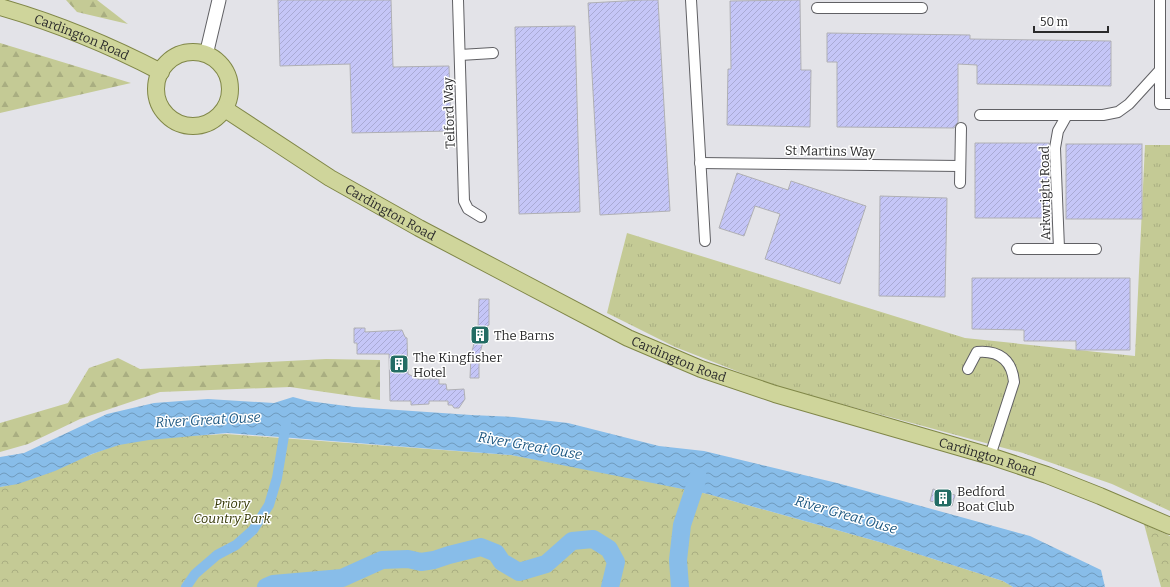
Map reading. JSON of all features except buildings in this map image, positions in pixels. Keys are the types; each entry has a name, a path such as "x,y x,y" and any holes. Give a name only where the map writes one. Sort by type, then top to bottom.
{"main road":[{"name":"Cardington Road","path":"0,7 31,16 83,35 124,53 161,72"},
{"path":"195,52 206,54 218,62 227,74 231,92 225,109 213,121 196,126 178,124 164,112 157,99 157,85 161,72 169,61 180,54 195,52"},
{"name":"Cardington Road","path":"225,109 330,178 419,228 628,338 701,369 775,394 990,456 1046,475 1087,490 1170,526"}],"street":[{"path":"206,54 219,0"},
{"name":"Telford Way","path":"458,0 464,201 468,210 481,217"},
{"path":"690,0 705,241"},
{"path":"1160,0 1160,104 1170,104"},
{"path":"817,8 879,4 922,8"},
{"path":"460,54 493,53"},
{"path":"980,115 1103,115 1118,112 1129,104 1160,70"},
{"name":"Arkwright Road","path":"1059,248 1055,148 1058,131 1067,115"},
{"path":"960,183 961,128"},
{"name":"St Martins Way","path":"700,163 960,166"},
{"name":"Arkwright Road","path":"1017,249 1096,249"},
{"path":"968,369 977,352 985,351 1008,361 1013,371 1014,382 990,456"}],"green space":[{"path":"66,0 97,0 128,24 77,12"},
{"path":"0,43 131,83 0,113"},
{"path":"1145,145 1170,145 1170,511 1112,484 1023,453 775,386 675,347 607,313 627,233 965,338 1135,356"},
{"path":"118,358 140,369 326,359 380,360 380,400 290,387 160,392 80,419 28,444 0,452 0,423 68,403 89,368"},
{"name":"Priory Country Park","path":"226,434 511,455 598,471 708,494 883,543 1003,581 1013,587 0,587 0,487 15,484 45,474 103,450 130,442 171,437"},
{"path":"1144,524 1170,536 1170,587 1161,587"}],"water":[{"name":"River Great Ouse","path":"293,397 308,401 354,407 514,417 568,423 659,446 704,451 837,483 1030,536 1101,570 1105,587 1013,587 1003,581 883,543 708,494 511,455 227,433 149,440 119,445 92,454 55,471 18,484 0,487 0,457 24,453 107,414 154,403 208,399 274,403"}],"waterway":[{"path":"186,587 195,574 217,555 236,545 253,530 269,505 277,478 286,424"},
{"path":"680,587 678,560 682,525 698,477"},
{"path":"266,587 273,584 342,578 382,560 408,559 421,562 434,560 481,547 496,553 502,562 519,572 546,564 572,541 593,539 609,549 616,562 610,587"}],"place":[{"name":"The Barns","path":"480,335"},
{"name":"The Kingfisher Hotel","path":"399,364"},
{"name":"Bedford Boat Club","path":"943,498"}]}
